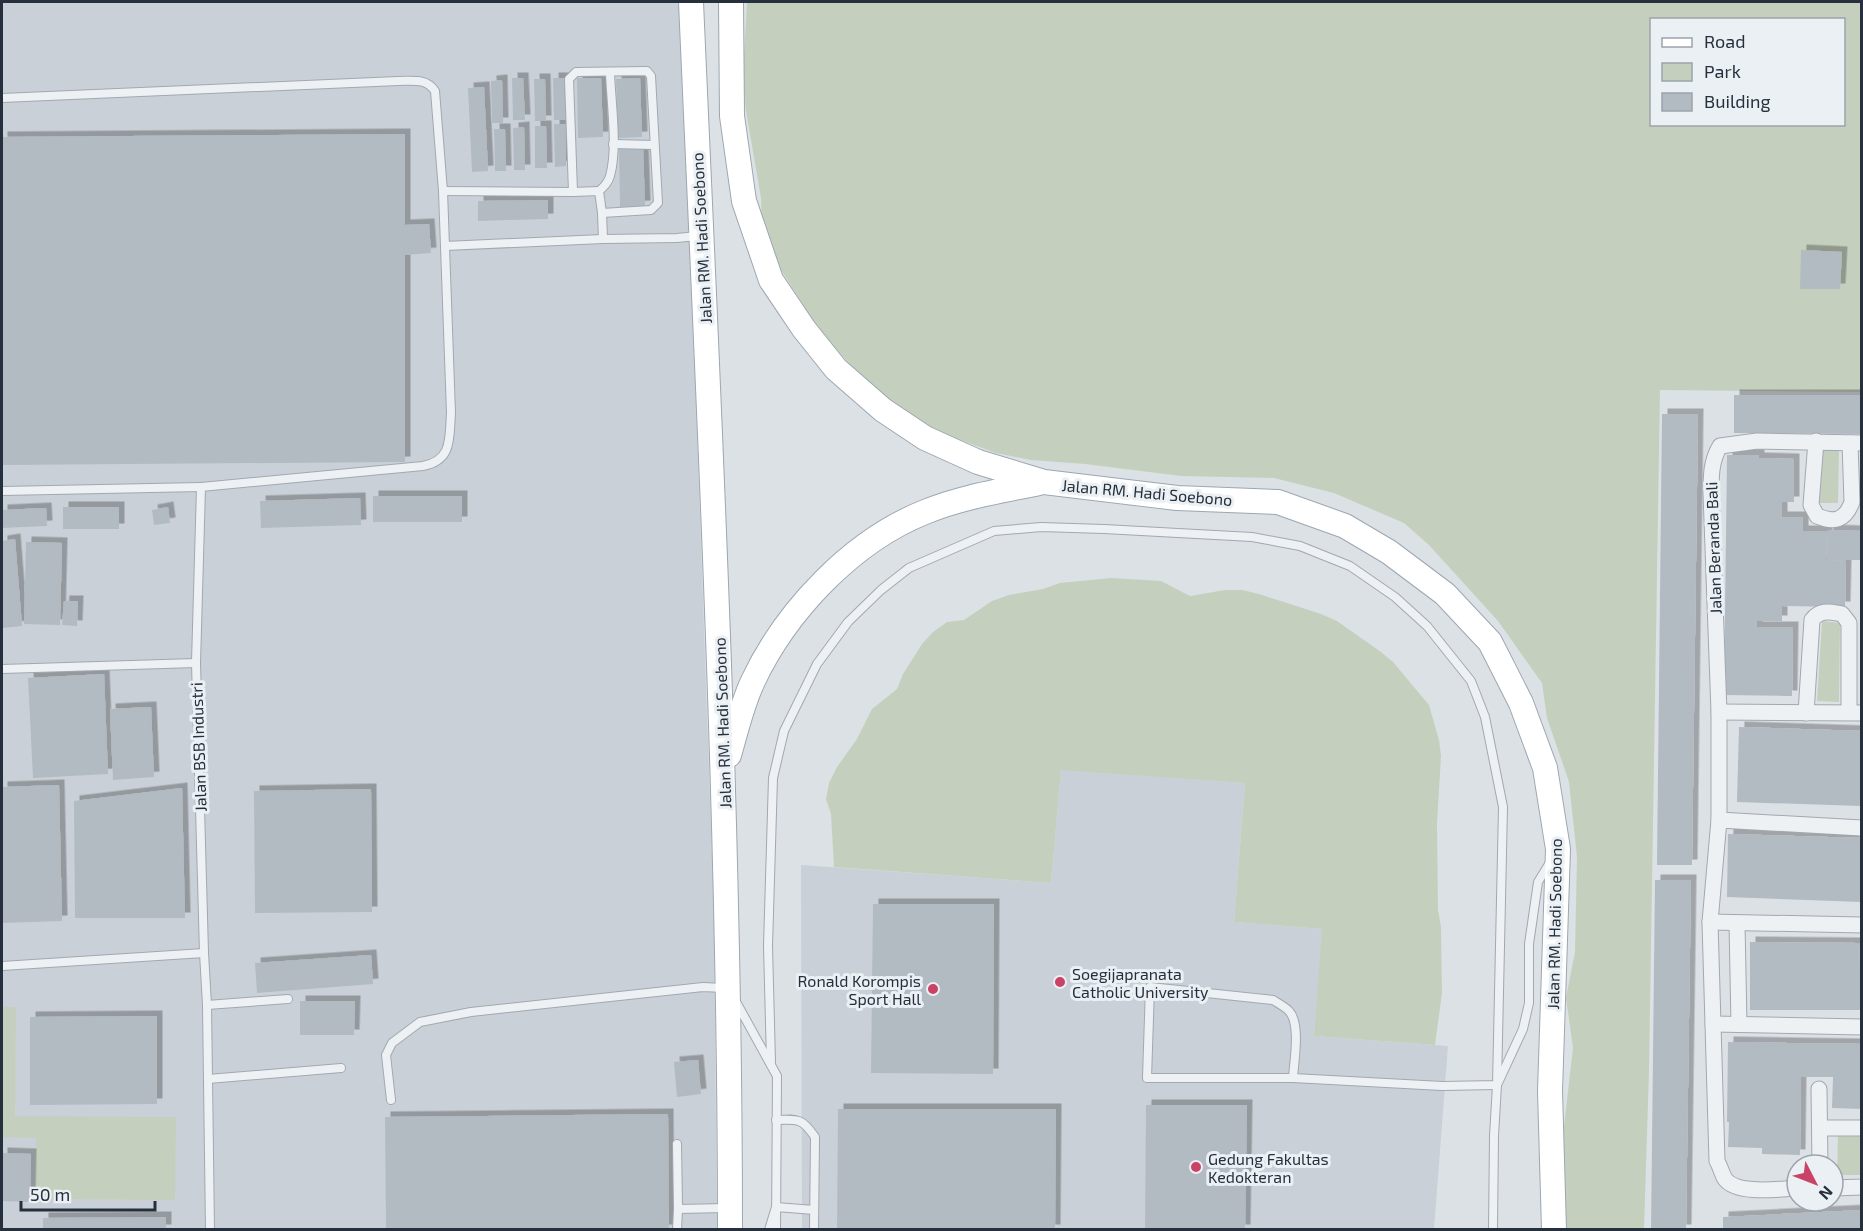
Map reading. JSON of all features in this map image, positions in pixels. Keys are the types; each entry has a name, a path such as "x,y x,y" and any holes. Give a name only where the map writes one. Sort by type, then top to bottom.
{"main road":[{"name":"Jalan RM. Hadi Soebono","path":"691,2 724,768 729,988 730,1219"},
{"name":"Jalan RM. Hadi Soebono","path":"731,2 732,116 744,201 771,280 804,329 836,369 883,410 925,438 978,462 1044,482 1176,498 1278,502 1345,526 1389,552 1445,594 1490,642 1521,703 1545,768 1558,849 1550,1091 1554,1230"},
{"path":"724,768 753,681 788,621 821,582 881,535 923,512 971,497 1044,482"}],"street":[{"name":"Jalan Beranda Bali","path":"1710,922 1719,820 1719,712 1711,493 1711,470 1714,455 1720,446 1728,443 1815,441 1856,443 1852,502 1849,512 1835,520 1817,516 1811,505 1815,441"},
{"path":"1719,712 1806,713 1855,713 1849,623 1842,614 1827,611 1816,614 1812,620 1806,713"},
{"path":"1719,820 1862,828"},
{"path":"1785,1188 1749,1190 1736,1186 1726,1180 1718,1161 1710,922 1862,925"},
{"path":"1737,924 1739,1024"},
{"path":"1713,1024 1862,1027"},
{"path":"1819,1089 1820,1153"},
{"path":"1821,1128 1862,1128"},
{"path":"1845,1188 1862,1187"}],"lane":[{"path":"573,192 569,79 576,72 610,73 645,70 649,73 658,203 651,210 602,213"},
{"path":"443,191 598,191 605,186 610,176 613,144 610,73"},
{"path":"2,98 424,81 430,84 435,91 443,191 451,413 448,446 443,457 434,464 423,466 201,487 2,491"},
{"path":"613,144 654,145"},
{"path":"598,191 603,239"},
{"path":"445,246 677,238 701,235"},
{"path":"196,663 201,487"},
{"path":"771,1062 768,946 774,778 784,730 817,664 848,622 880,590 909,567 994,531 1041,527 1104,529 1252,537 1300,546 1350,566 1395,597 1427,626 1471,681 1485,717 1503,807 1493,1230"},
{"name":"Jalan BSB Industri","path":"2,669 196,663 207,1005 210,1230"},
{"path":"1497,1085 1523,1029 1529,1003 1529,944 1538,882 1558,849"},
{"path":"2,966 204,953"},
{"path":"391,1100 386,1055 392,1043 420,1022 471,1012 703,987 729,988 777,1076 776,1230"},
{"path":"1293,1078 1294,1021 1290,1012 1273,1000 1150,987 1147,1078 1293,1078 1442,1086 1497,1085"},
{"path":"207,1005 288,999"},
{"path":"208,1078 341,1068"},
{"path":"776,1120 798,1119 815,1137 814,1230"},
{"path":"677,1144 677,1230"},
{"path":"776,1207 814,1210"},
{"path":"770,1230 776,1207"},
{"path":"678,1209 730,1219"}],"shaded area":[{"path":"2,2 682,2 714,915 717,1229 2,1230"},
{"name":"Soegijapranata Catholic University","path":"1061,769 1245,783 1234,922 1323,929 1314,1036 1448,1046 1434,1229 802,1229 801,865 1051,883"}],"green space":[{"path":"747,2 1861,2 1861,392 1660,390 1649,1070 1644,1229 1565,1229 1562,1143 1573,1048 1566,998 1575,952 1577,857 1569,782 1547,718 1542,683 1498,621 1429,545 1404,523 1334,493 1274,478 1181,476 1031,460 996,453 925,427 883,401 820,331 774,259 762,235 761,198 746,111 743,75"},
{"path":"1819,449 1839,449 1838,503 1819,503"},
{"path":"1111,578 1161,581 1190,596 1225,590 1242,590 1321,614 1337,621 1393,662 1429,705 1441,756 1437,824 1442,993 1435,1045 1314,1036 1322,929 1234,922 1245,783 1061,770 1051,883 834,867 831,814 826,799 829,783 837,767 857,739 872,709 897,689 903,674 922,644 933,632 947,622 964,620 992,601 1009,595 1043,589 1060,583"},
{"path":"1822,621 1840,623 1839,702 1817,701"},
{"path":"2,1007 16,1007 15,1116 176,1117 175,1200 35,1199 36,1138 2,1137"},
{"path":"1838,1133 1861,1133 1861,1175 1845,1175 1845,1153 1838,1153"}],"building":[{"path":"512,78 523,78 525,120 513,120"},
{"path":"553,78 565,78 566,120 554,120"},
{"path":"577,78 601,78 603,137 578,138"},
{"path":"640,78 642,137 618,138 616,79"},
{"path":"534,79 545,79 546,121 535,121"},
{"path":"502,80 503,123 492,123 491,81"},
{"path":"484,87 488,171 472,172 468,88"},
{"path":"554,124 566,124 566,166 555,167"},
{"path":"535,126 546,126 547,168 535,168"},
{"path":"524,127 525,170 514,170 513,128"},
{"path":"494,129 505,129 506,171 495,171"},
{"path":"405,134 405,225 429,224 431,253 405,255 405,462 2,465 2,137"},
{"path":"643,147 645,206 620,207 619,148"},
{"path":"548,200 548,219 478,221 478,201"},
{"path":"1801,250 1842,252 1840,289 1800,289"},
{"path":"1734,395 1862,395 1862,434 1734,433"},
{"path":"1662,414 1698,414 1692,865 1657,865"},
{"path":"1727,455 1759,455 1759,458 1794,459 1794,502 1782,502 1782,517 1803,517 1803,531 1827,531 1826,560 1846,561 1845,607 1782,606 1782,621 1757,621 1757,627 1793,627 1792,696 1724,695"},
{"path":"373,496 462,496 462,522 373,522"},
{"path":"360,498 361,525 261,528 260,501"},
{"path":"63,507 119,507 119,529 63,529"},
{"path":"168,507 170,523 154,525 152,510"},
{"path":"46,508 47,526 2,528 2,510"},
{"path":"1828,530 1860,531 1860,560 1827,560"},
{"path":"15,539 22,626 2,628 2,541"},
{"path":"26,542 62,543 60,625 24,624"},
{"path":"64,601 78,601 77,626 62,625"},
{"path":"104,674 108,774 33,778 28,678"},
{"path":"151,707 154,777 113,780 110,709"},
{"path":"1739,727 1862,731 1862,806 1737,802"},
{"path":"59,785 62,921 2,923 2,787"},
{"path":"182,788 185,918 75,918 74,801"},
{"path":"371,789 372,912 255,913 254,791"},
{"path":"1728,834 1862,838 1862,902 1727,897"},
{"path":"1655,880 1691,880 1686,1230 1651,1230"},
{"name":"Ronald Korompis Sport Hall","path":"873,904 994,904 993,1074 871,1073"},
{"path":"1750,942 1859,943 1862,1010 1750,1010"},
{"path":"371,955 373,984 257,993 255,963"},
{"path":"300,1001 355,1001 354,1035 300,1035"},
{"path":"157,1016 157,1104 30,1105 30,1017"},
{"path":"1728,1042 1862,1044 1862,1109 1832,1108 1833,1077 1801,1077 1800,1153 1762,1154 1762,1148 1728,1147 1729,1122 1727,1122"},
{"path":"698,1060 701,1094 677,1097 674,1062"},
{"name":"Gedung Fakultas Kedokteran","path":"1146,1105 1247,1105 1245,1230 1145,1230"},
{"path":"838,1109 1056,1109 1055,1230 837,1230"},
{"path":"668,1114 669,1230 386,1230 385,1117"},
{"path":"2,1153 31,1154 30,1202 2,1201"},
{"path":"1862,1210 1862,1230 1723,1230 1723,1217 1845,1213 1845,1211"},
{"path":"166,1217 166,1230 43,1230 43,1218"}],"place":[{"name":"Soegijapranata Catholic University","path":"1060,982"},
{"name":"Ronald Korompis Sport Hall","path":"933,989"},
{"name":"Gedung Fakultas Kedokteran","path":"1196,1167"}]}
